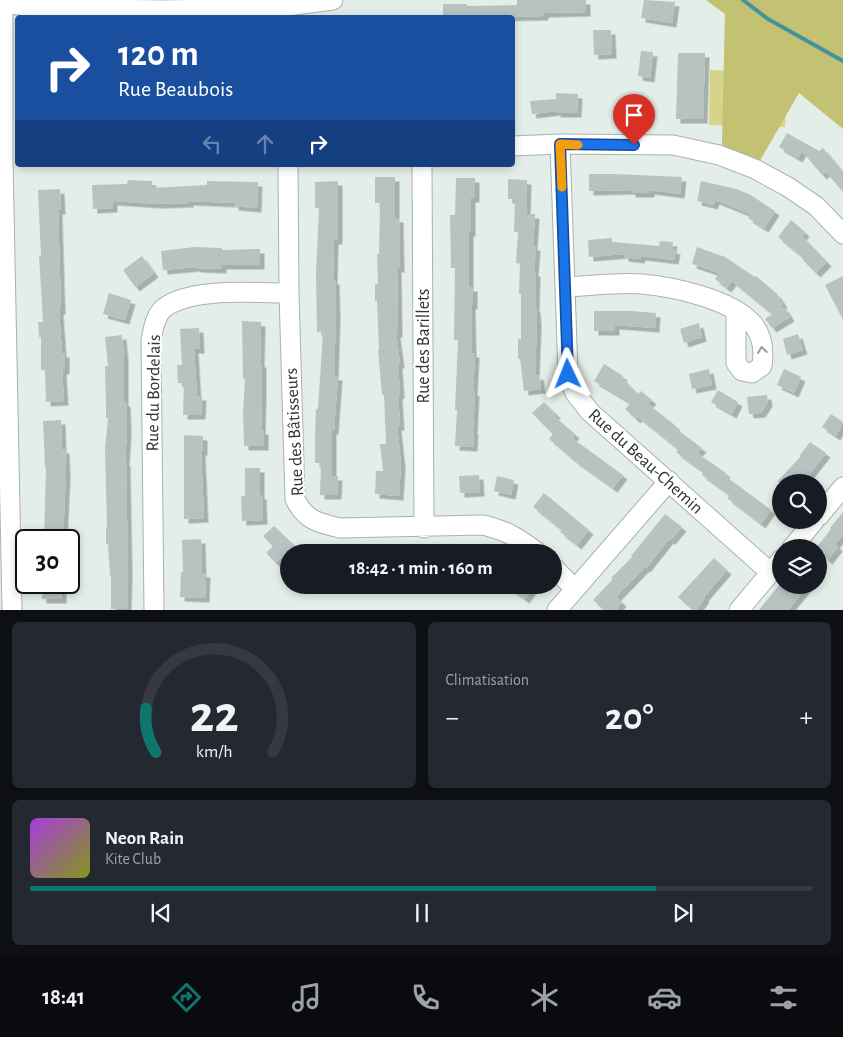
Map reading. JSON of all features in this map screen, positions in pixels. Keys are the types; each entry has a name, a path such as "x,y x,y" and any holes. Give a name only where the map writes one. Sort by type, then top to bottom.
{"street":[{"path":"12,610 7,160 2,4 46,8 163,10 271,8 333,0"},
{"path":"515,146 560,144 673,145 719,155 755,169 788,187 816,206 843,234"},
{"name":"Rue du Beau-Chemin","path":"560,144 568,374 576,394 590,412 669,481 772,564"},
{"name":"Rue des Bâtisseurs","path":"288,167 289,293 295,499 301,511 312,520 324,525 340,528 424,528 483,525 500,530 526,544"},
{"name":"Rue des Barillets","path":"422,167 424,528"},
{"path":"565,287 641,284 701,294 736,311"},
{"name":"Rue du Bordelais","path":"154,610 151,340 155,323 162,309 177,301 200,294 289,293"},
{"path":"556,610 669,481"},
{"path":"827,506 843,487"},
{"path":"799,539 808,529"},
{"path":"739,610 772,572"},
{"path":"562,576 575,589"}],"shaded area":[{"path":"706,0 843,0 843,129 799,93 755,169 719,155 722,144 725,14"},
{"path":"710,70 736,71 787,81 785,127 709,125"}],"building":[{"path":"517,0 586,0 586,12 544,13 544,16 443,15 443,4 467,4 467,6 517,5"},
{"path":"644,0 675,2 672,23 641,18"},
{"path":"593,30 611,30 612,54 594,55"},
{"path":"641,51 653,52 650,78 638,76"},
{"path":"678,53 705,53 703,119 676,119"},
{"path":"556,93 578,94 577,113 556,113 556,111 532,114 530,101 556,99"},
{"path":"787,133 819,151 823,148 843,172 843,192 826,172 822,175 802,151 798,158 779,147"},
{"path":"589,174 682,177 680,194 650,190 650,193 631,193 631,190 589,191"},
{"path":"375,177 395,177 395,218 399,218 400,268 397,268 398,333 396,333 400,364 398,364 400,394 398,395 400,426 397,426 401,464 399,496 375,494 376,471 383,471 380,444 386,444 384,395 382,395 378,350 377,301 375,301 375,284 378,284 377,254 379,254 380,203 375,203"},
{"path":"456,178 475,178 475,198 471,198 471,232 469,232 469,287 473,287 473,305 471,305 472,353 475,353 473,447 455,446 458,340 454,340 455,268 451,268 450,215 455,215"},
{"path":"508,179 527,180 526,214 535,214 533,246 536,246 534,272 536,272 535,308 537,322 535,376 539,375 541,389 524,391 520,359 518,359 518,339 521,339 521,294 519,294 520,264 516,263 518,232 514,232 515,199 508,199"},
{"path":"128,180 152,181 152,188 207,185 207,181 258,182 257,208 234,206 234,203 189,201 189,203 157,204 113,201 113,208 93,209 92,185 127,184"},
{"path":"338,181 338,240 334,240 333,280 335,280 336,315 334,376 338,376 334,430 332,430 332,476 338,476 337,495 320,495 321,463 315,463 315,439 323,332 317,332 316,273 319,208 315,208 315,182"},
{"path":"701,181 749,194 775,211 764,228 748,218 750,214 715,200 713,205 697,201"},
{"path":"60,189 61,210 58,210 61,310 59,310 62,353 65,353 65,370 62,370 64,401 46,402 45,370 41,370 41,337 39,337 38,322 43,322 38,190"},
{"path":"791,220 805,232 802,236 827,262 816,273 803,258 778,237"},
{"path":"612,238 612,242 659,246 660,241 673,242 672,249 676,250 674,260 641,256 640,259 624,257 624,254 589,257 588,240"},
{"path":"195,247 222,248 222,250 260,249 260,265 222,265 222,269 196,267 163,270 161,251"},
{"path":"697,247 725,257 756,276 777,294 783,304 777,310 784,307 790,317 772,328 765,319 772,314 732,281 727,288 715,279 719,273 692,264"},
{"path":"142,256 154,273 135,287 123,270"},
{"path":"843,276 843,320 825,285"},
{"path":"109,293 131,300 125,320 103,314"},
{"path":"594,311 656,313 655,328 615,325 615,331 594,331"},
{"path":"242,321 261,322 261,430 264,430 264,446 244,446 245,379 243,379"},
{"path":"699,323 702,337 684,343 680,329"},
{"path":"199,328 200,349 194,349 197,396 202,396 201,415 183,415 184,383 178,383 177,365 182,365 180,329"},
{"path":"798,334 803,350 787,355 783,339"},
{"path":"122,335 124,402 126,402 127,430 125,462 128,572 127,609 111,609 111,576 108,544 106,544 105,449 108,418 106,418 105,366 108,366 105,337"},
{"path":"604,364 623,376 622,378 638,394 641,391 652,400 648,404 676,426 675,428 702,448 697,453 726,473 724,475 771,510 761,524 727,498 730,495 702,475 703,472 676,452 678,449 625,409 631,403 594,381"},
{"path":"709,369 712,385 692,389 689,374"},
{"path":"784,369 801,377 794,393 777,385"},
{"path":"718,390 738,402 732,414 711,402"},
{"path":"767,395 768,402 761,413 749,414 747,397"},
{"path":"544,402 556,414 554,416 575,434 572,438 623,475 613,488 575,461 549,439 553,434 532,413"},
{"path":"831,414 843,422 836,436 822,427"},
{"path":"61,420 62,449 65,449 66,472 63,529 44,529 46,467 43,421"},
{"path":"184,435 203,436 203,451 201,451 204,518 184,519"},
{"path":"810,442 826,453 810,474 784,474"},
{"path":"245,468 260,468 260,495 262,495 263,520 242,521 241,496 245,496"},
{"path":"479,475 480,492 460,493 459,476"},
{"path":"497,476 514,480 511,495 494,491"},
{"path":"544,493 589,530 577,545 560,532 562,530 533,507"},
{"path":"843,512 843,535 835,544 838,547 828,560 827,539 823,539"},
{"path":"665,514 682,527 671,540 669,539 646,568 616,597 622,602 616,610 604,610 593,600 632,557"},
{"path":"274,526 293,544 280,544 280,559 276,563 266,553 273,546 263,536"},
{"path":"201,539 202,573 206,573 205,598 180,597 181,572 183,572 182,540"},
{"path":"714,558 727,570 704,597 696,610 693,610 678,597"},
{"path":"42,594 62,594 62,599 42,599"},
{"path":"518,594 529,594 525,599"},
{"path":"772,594 801,594 788,610 759,610"}],"waterway":[{"path":"743,0 768,19 843,61"}],"slow traffic":[{"path":"562,187 560,144 578,145"}],"route":[{"path":"568,374 560,144 634,145"}]}
